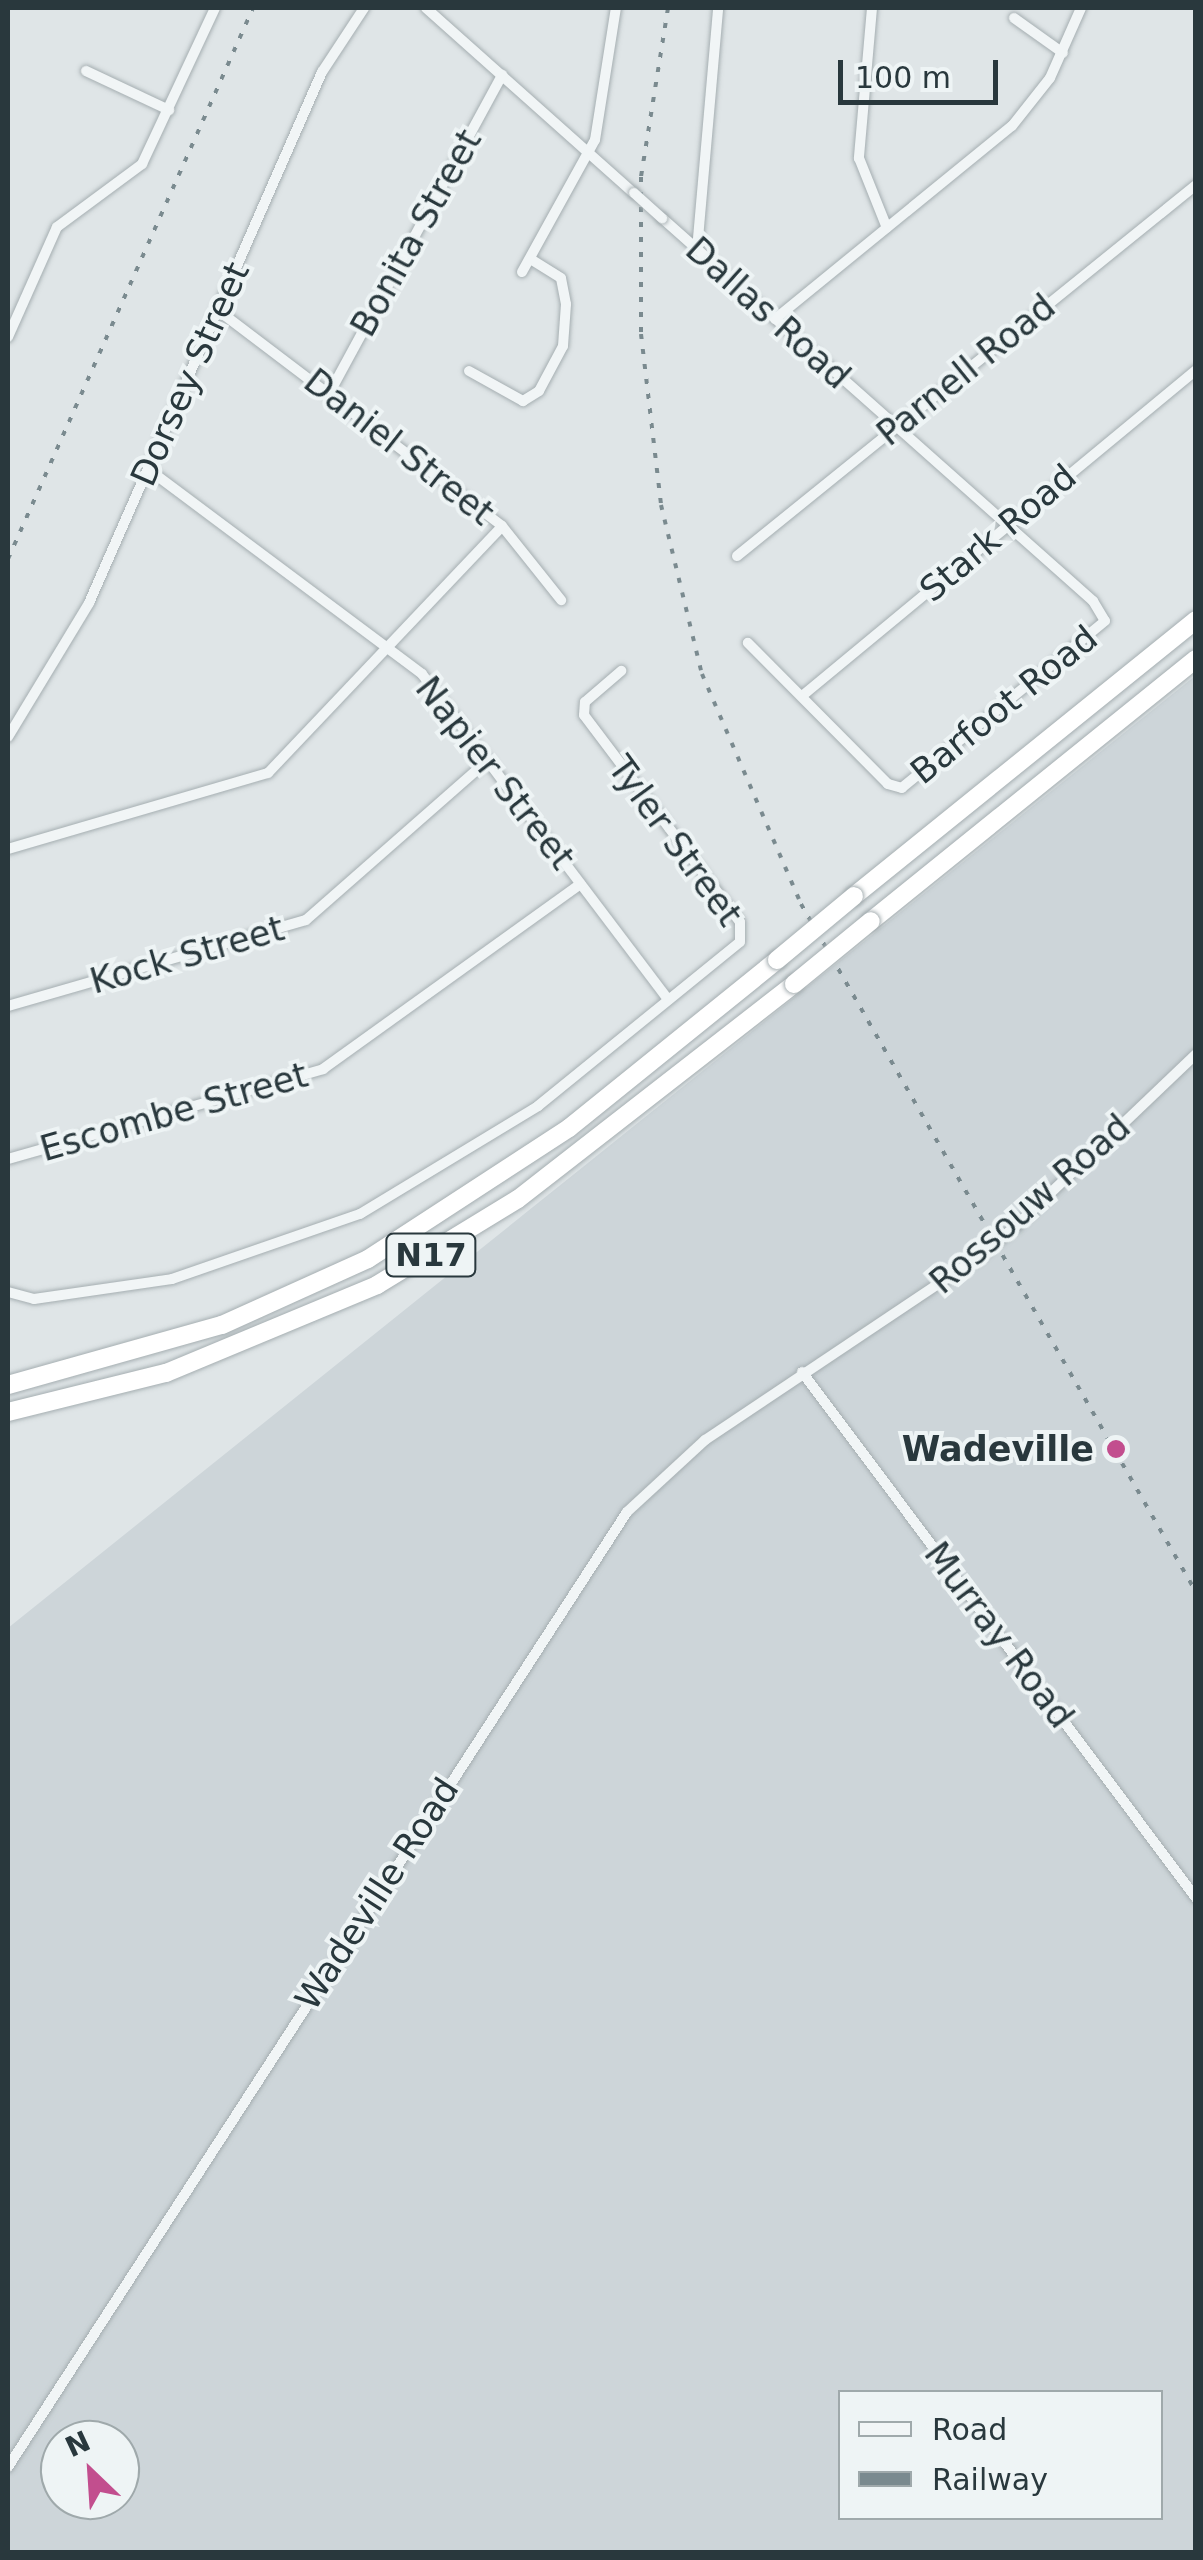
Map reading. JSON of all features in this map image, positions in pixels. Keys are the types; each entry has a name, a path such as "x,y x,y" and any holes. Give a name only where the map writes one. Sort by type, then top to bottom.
{"highway":[{"name":"N17","path":"8,1386 222,1325 368,1260 569,1128 1196,620"},
{"name":"N17","path":"8,1412 166,1373 378,1285 518,1199 794,984 1196,658"},
{"path":"1054,773 1196,674"}],"street":[{"path":"8,337 56,227 135,173 169,110 215,8"},
{"name":"Dorsey Street","path":"8,736 79,622 330,56 364,8"},
{"name":"Dallas Road","path":"426,8 1093,601 1105,621"},
{"path":"522,272 588,151 616,8"},
{"path":"698,250 718,8"},
{"path":"872,8 859,158 887,228"},
{"path":"775,318 1012,126 1063,53 1082,8"},
{"path":"1014,18 1063,53"},
{"path":"86,71 169,110"},
{"name":"Bonita Street","path":"330,392 502,74"},
{"name":"Parnell Road","path":"737,556 1196,185"},
{"path":"468,371 523,401 546,378 566,338 565,291 556,273 530,259"},
{"name":"Daniel Street","path":"219,311 502,526 561,600"},
{"name":"Stark Road","path":"802,696 1196,370"},
{"name":"Napier Street","path":"148,469 388,647 429,682 668,1000"},
{"path":"8,848 261,776 502,526"},
{"name":"Barfoot Road","path":"802,696 888,784 902,788 1105,621"},
{"path":"748,643 802,696"},
{"name":"Tyler Street","path":"621,671 585,702 584,716 744,933 668,1000"},
{"name":"Kock Street","path":"8,1006 306,920 488,760"},
{"name":"Escombe Street","path":"8,1159 323,1070 580,884"},
{"path":"11,1294 172,1279 360,1214 488,1142 668,1000"},
{"name":"Rossouw Road","path":"802,1372 980,1256 1196,1054"},
{"name":"Murray Road","path":"802,1372 1196,1898"},
{"name":"Wadeville Road","path":"8,2467 623,1518 678,1462 802,1372"}],"shaded area":[{"path":"1195,676 1195,2552 8,2552 8,1628"}],"railway":[{"path":"8,559 253,8"},
{"path":"668,8 641,177 641,334 661,505 702,674 801,904 1196,1592"}],"place":[{"name":"Wadeville","path":"1116,1449"}]}
